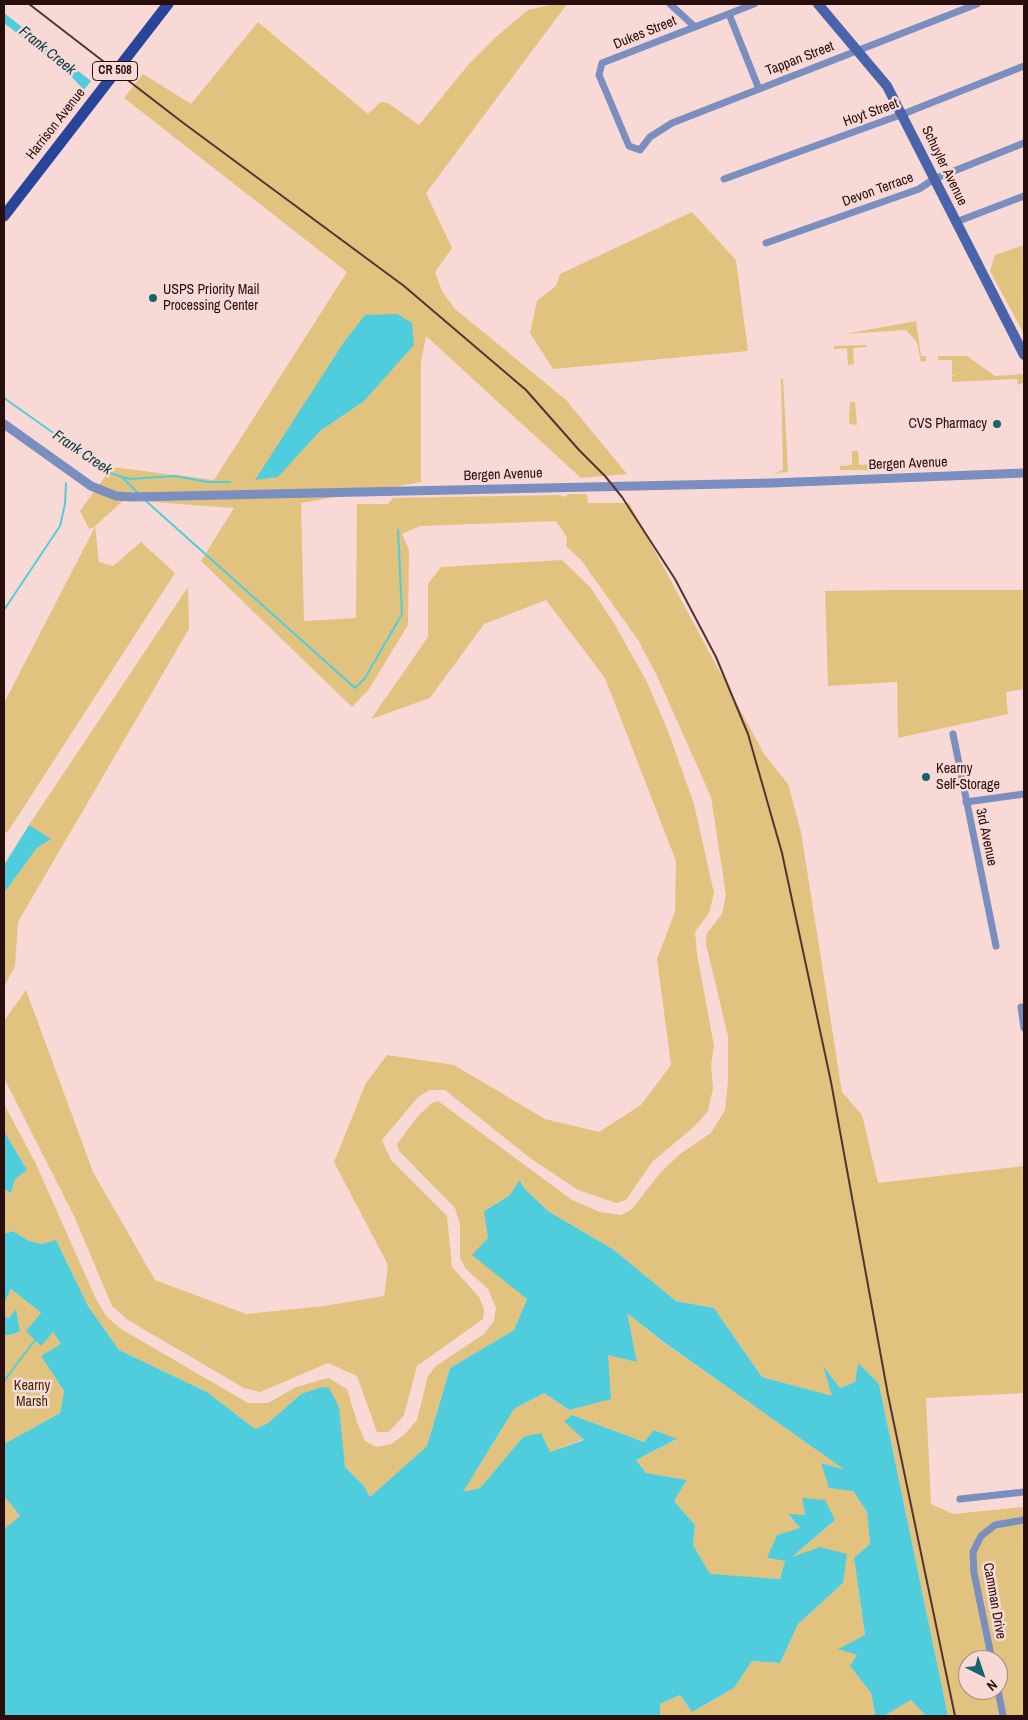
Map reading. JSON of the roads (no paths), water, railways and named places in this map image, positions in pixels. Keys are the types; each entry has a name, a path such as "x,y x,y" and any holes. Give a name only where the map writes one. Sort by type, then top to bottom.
{"main road":[{"name":"Harrison Avenue","path":"4,216 168,4"},
{"name":"Schuyler Avenue","path":"818,4 887,86 903,114 1024,355"}],"street":[{"path":"670,4 695,27"},
{"name":"Dukes Street","path":"640,150 629,146 626,140 599,75 602,64 754,4"},
{"name":"Tappan Street","path":"640,150 650,137 672,123 977,4"},
{"path":"729,14 759,89"},
{"name":"Hoyt Street","path":"724,179 903,114 1024,66"},
{"name":"Devon Terrace","path":"766,243 920,189 934,179 1024,143"},
{"path":"956,222 1024,196"},
{"name":"Bergen Avenue","path":"4,424 91,486 116,496 132,497 772,482 1024,473"},
{"name":"3rd Avenue","path":"953,734 996,946"},
{"path":"966,802 1024,794"},
{"path":"1022,1007 1024,1028"},
{"path":"960,1499 1024,1492"},
{"name":"Camman Drive","path":"990,1650 974,1573 974,1552 981,1536 994,1525 1024,1520"},
{"path":"1000,1700 1003,1716"}],"water":[{"path":"4,13 91,81 84,90 68,73 4,23"},
{"path":"397,314 412,323 414,345 364,401 320,431 278,477 255,480 344,342 365,315"},
{"path":"29,825 51,839 37,848 4,893 4,865"},
{"path":"4,1131 27,1170 15,1179 11,1193 4,1189"},
{"path":"520,1180 524,1188 548,1211 614,1250 676,1301 714,1308 762,1377 832,1396 823,1366 840,1388 855,1382 858,1363 879,1384 948,1716 926,1716 911,1700 884,1716 873,1716 875,1713 871,1693 850,1666 857,1655 838,1649 865,1635 854,1558 870,1544 867,1512 853,1491 829,1488 821,1463 845,1470 662,1341 627,1313 637,1362 608,1355 611,1399 569,1410 544,1393 514,1409 463,1492 480,1488 523,1437 541,1433 550,1452 584,1440 564,1421 572,1415 644,1442 654,1430 677,1439 636,1460 646,1473 687,1480 674,1501 695,1525 693,1545 710,1574 780,1579 785,1561 767,1558 777,1535 800,1528 788,1514 805,1515 802,1498 825,1500 835,1520 792,1557 820,1547 847,1554 843,1583 798,1624 780,1663 752,1661 734,1688 692,1712 680,1695 660,1704 660,1716 4,1716 4,1529 20,1516 4,1496 4,1444 60,1413 64,1391 41,1356 61,1344 53,1332 41,1346 26,1331 41,1313 11,1289 4,1304 4,1234 13,1231 29,1241 42,1244 56,1240 88,1306 119,1350 207,1392 255,1429 268,1423 301,1394 322,1387 329,1388 339,1407 345,1467 364,1486 370,1497 427,1446 450,1368 514,1330 527,1299 472,1255 488,1238 484,1211 509,1196"},
{"path":"16,1309 20,1332 4,1336 4,1314 8,1319"}],"waterway":[{"name":"Frank Creek","path":"26,157 48,128"},
{"name":"Frank Creek","path":"4,398 110,473 129,479 176,476 207,482 230,482"},
{"path":"121,476 139,494"},
{"path":"4,610 60,526 65,504 66,483"},
{"path":"146,501 355,688 365,678 402,614 398,530"},
{"path":"4,1381 35,1340"}],"railway":[{"path":"29,4 182,122 404,286 526,390 622,497 675,579 716,657 748,734 782,853 831,1082 888,1395 955,1716"}],"place":[{"name":"USPS Priority Mail Processing Center","path":"153,298"},
{"name":"CVS Pharmacy","path":"997,424"},
{"name":"Kearny Self-Storage","path":"926,777"}],"park label":[{"name":"Kearny Marsh","path":"32,1394"}]}
